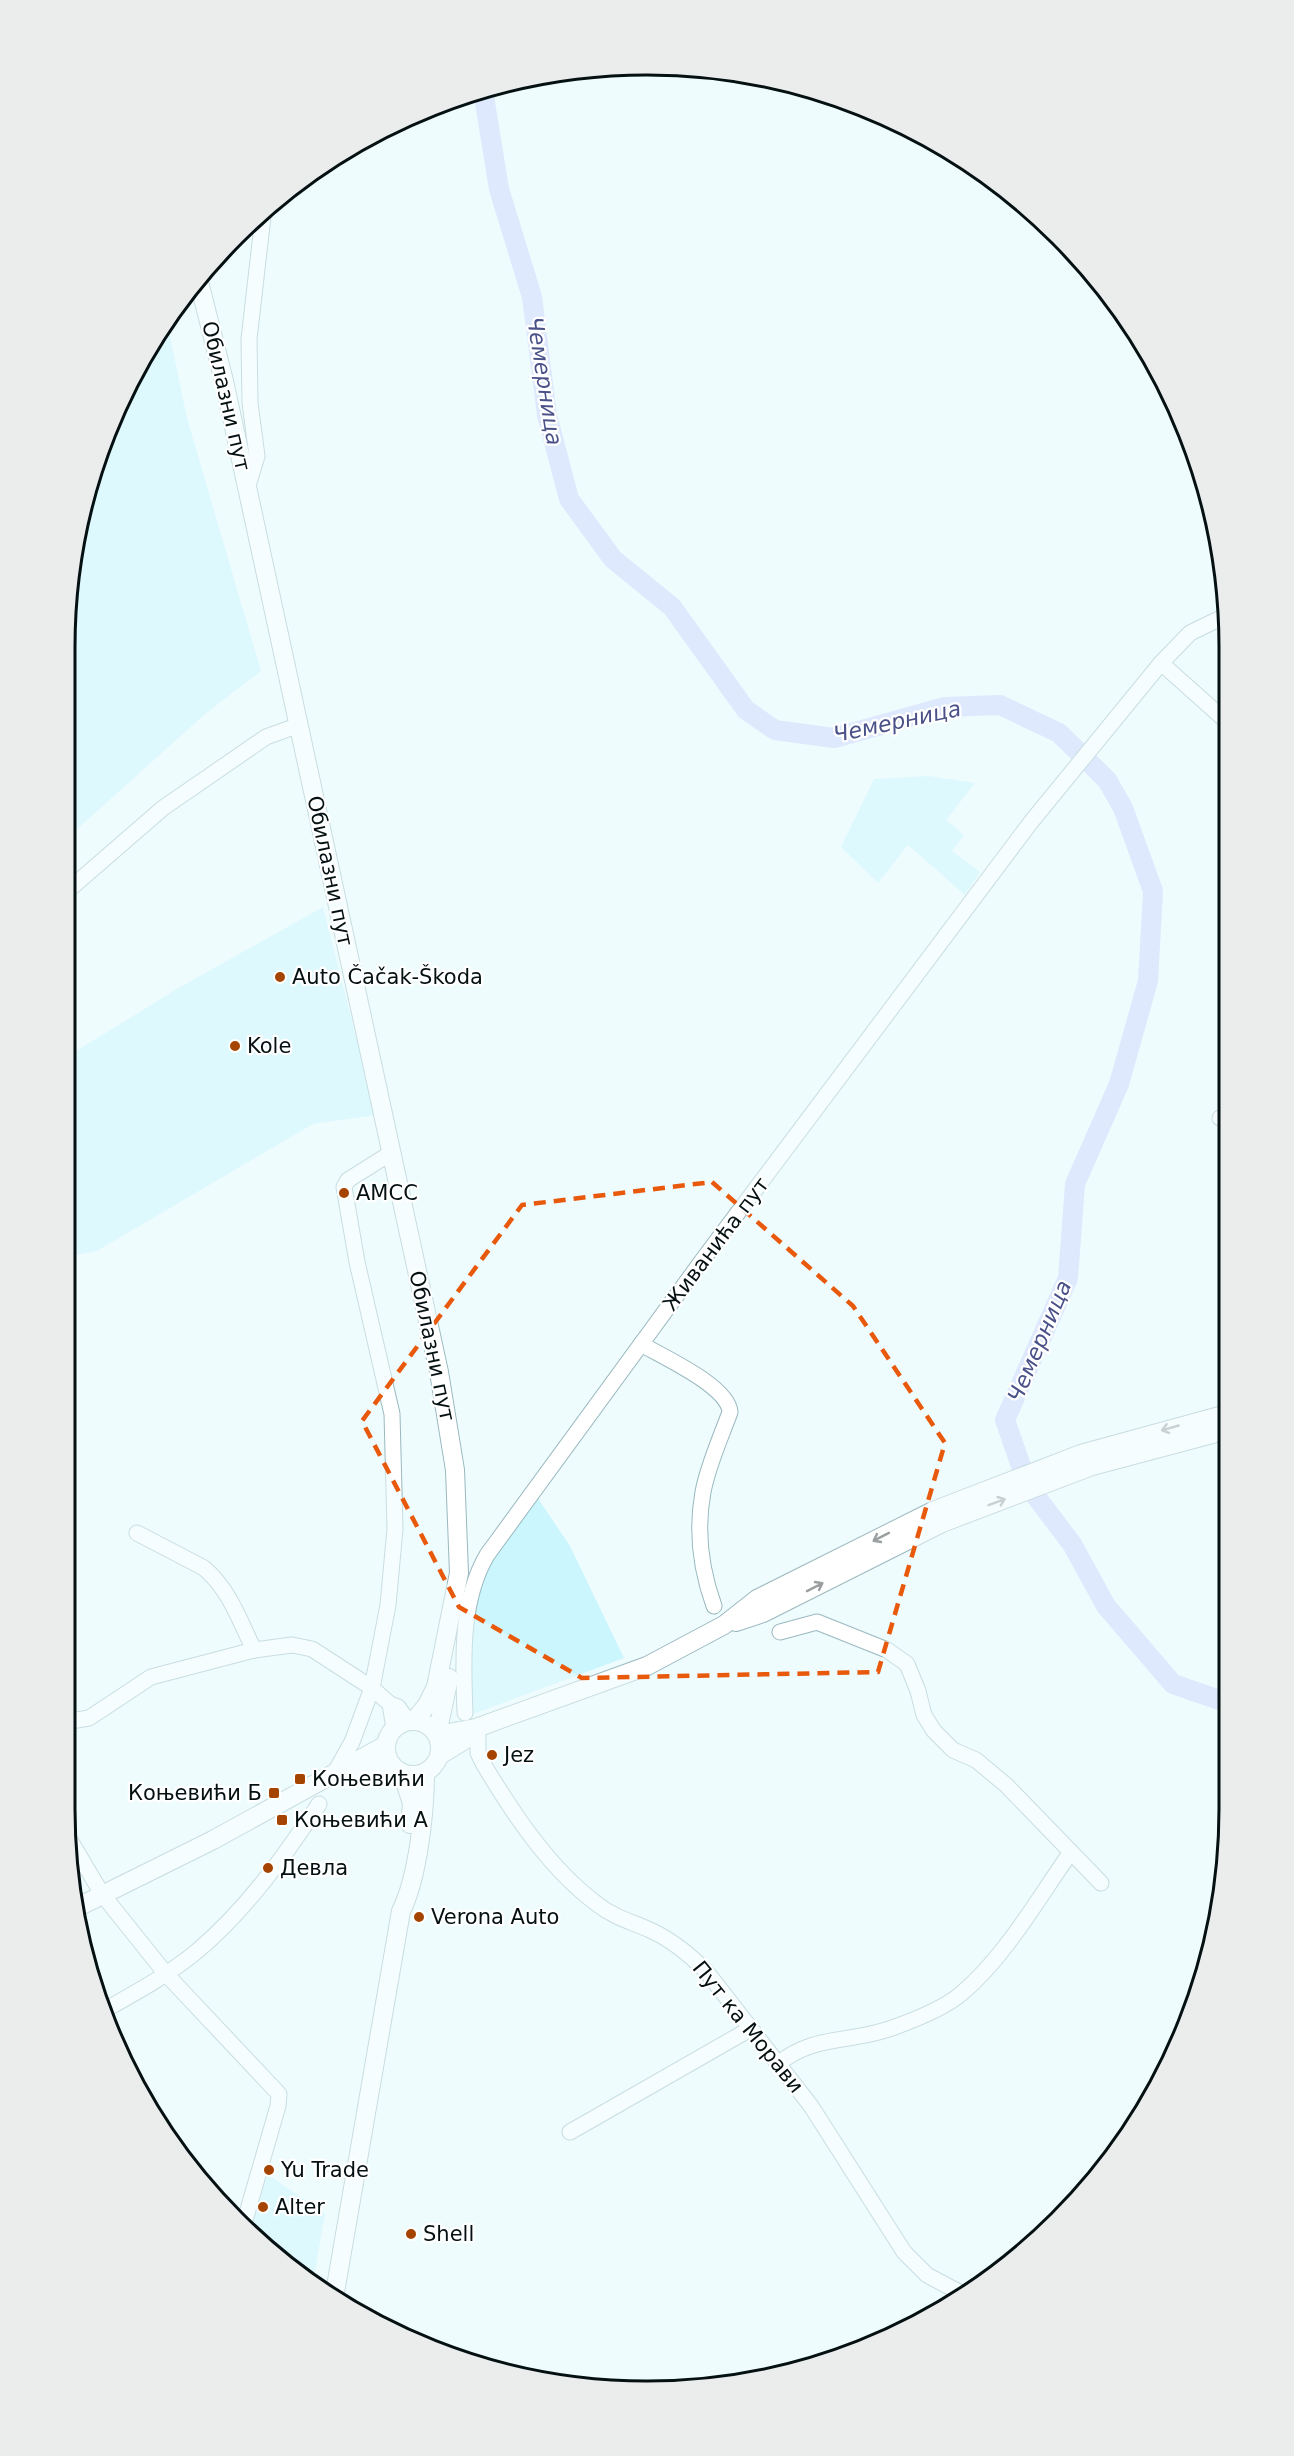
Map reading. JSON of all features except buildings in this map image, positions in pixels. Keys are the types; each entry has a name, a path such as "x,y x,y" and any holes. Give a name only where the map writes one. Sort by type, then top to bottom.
{"main road":[{"name":"Обилазни пут","path":"201,290 248,489 392,1153 451,1440 465,1580"},
{"path":"437,1734 646,1666 724,1625 757,1599 938,1517 1087,1460 1219,1417"},
{"path":"1087,1460 1219,1432"},
{"path":"334,1778 358,1771 397,1769 412,1776 425,1773 436,1764 440,1755 437,1734 446,1695 465,1580"},
{"path":"83,1904 213,1840 229,1836 334,1778 400,1729 427,1705 436,1687 465,1580"},
{"path":"446,1695 454,1713 471,1724"},
{"path":"440,1755 468,1738 471,1724"},
{"path":"400,1729 429,1725 437,1734"},
{"path":"336,2289 401,1911 400,1899 412,1806 397,1769 400,1729"},
{"path":"401,1911 407,1900 414,1867 423,1815 425,1773"}],"street":[{"path":"248,489 257,456 250,403 249,339 262,225"},
{"path":"1218,618 1190,633 1161,663 1219,715"},
{"name":"Живанића пут","path":"484,1765 478,1753 471,1724 465,1580 487,1555 641,1344 1045,804 1100,734 1161,663"},
{"path":"75,884 163,808 266,737 299,725"},
{"path":"334,1778 356,1732 372,1688 379,1660 394,1557 392,1414 357,1262 345,1188 348,1180 392,1153"},
{"path":"641,1344 705,1382 722,1394 730,1404 730,1412 703,1491 700,1548 704,1579 714,1606"},
{"path":"137,1533 213,1575 224,1589 254,1650"},
{"path":"780,1632 817,1622 887,1650 907,1664 918,1691 924,1715 934,1731 953,1750 976,1760 1006,1785 1101,1883"},
{"path":"75,1720 89,1718 151,1677 254,1650 292,1645 312,1649 372,1688 390,1704 398,1707 400,1729"},
{"name":"Пут ка Морави","path":"484,1765 546,1857 596,1904 625,1922 668,1940 690,1955 811,2106 904,2252 927,2275 956,2290"},
{"path":"110,2007 166,1974 226,1926 266,1878 319,1804"},
{"path":"77,1851 102,1894 166,1974 279,2094 278,2106 246,2216"},
{"path":"778,2064 792,2052 816,2042 868,2035 884,2030 961,1994 1008,1940 1071,1852"},
{"path":"570,2132 750,2029"}],"highlighted area":[{"path":"712,1182 853,1306 945,1443 878,1672 582,1678 459,1607 362,1421 522,1205"}],"shaded area":[{"path":"169,332 187,418 261,671 204,715 75,831 76,610 86,535 105,463 119,428 134,394"},
{"path":"929,776 975,783 946,820 964,835 952,851 980,872 965,895 908,845 878,883 841,847 874,779"},
{"path":"323,907 376,1115 313,1124 97,1251 75,1255 75,1052 175,990"},
{"path":"535,1494 570,1546 624,1658 468,1716 475,1585"},
{"path":"261,2170 325,2213 314,2274 270,2239 246,2216"}],"waterway":[{"name":"Чемерница","path":"484,98 499,189 532,297 547,415 569,499 613,559 672,607 746,710 775,730 834,738 945,707 1000,705 1059,733 1107,780 1123,808 1153,891 1148,981 1119,1084 1075,1184 1068,1278 1005,1420 1028,1486 1072,1544 1106,1606 1173,1684 1219,1700"}],"place":[{"name":"Auto Čačak-Škoda","path":"280,977"},
{"name":"Kole","path":"235,1046"},
{"name":"АМСС","path":"344,1193"},
{"name":"Jez","path":"492,1755"},
{"name":"Коњевићи","path":"300,1779"},
{"name":"Коњевићи Б","path":"274,1793"},
{"name":"Коњевићи А","path":"282,1820"},
{"name":"Девла","path":"268,1868"},
{"name":"Verona Auto","path":"419,1917"},
{"name":"Yu Trade","path":"269,2170"},
{"name":"Alter","path":"263,2207"},
{"name":"Shell","path":"411,2234"}]}
